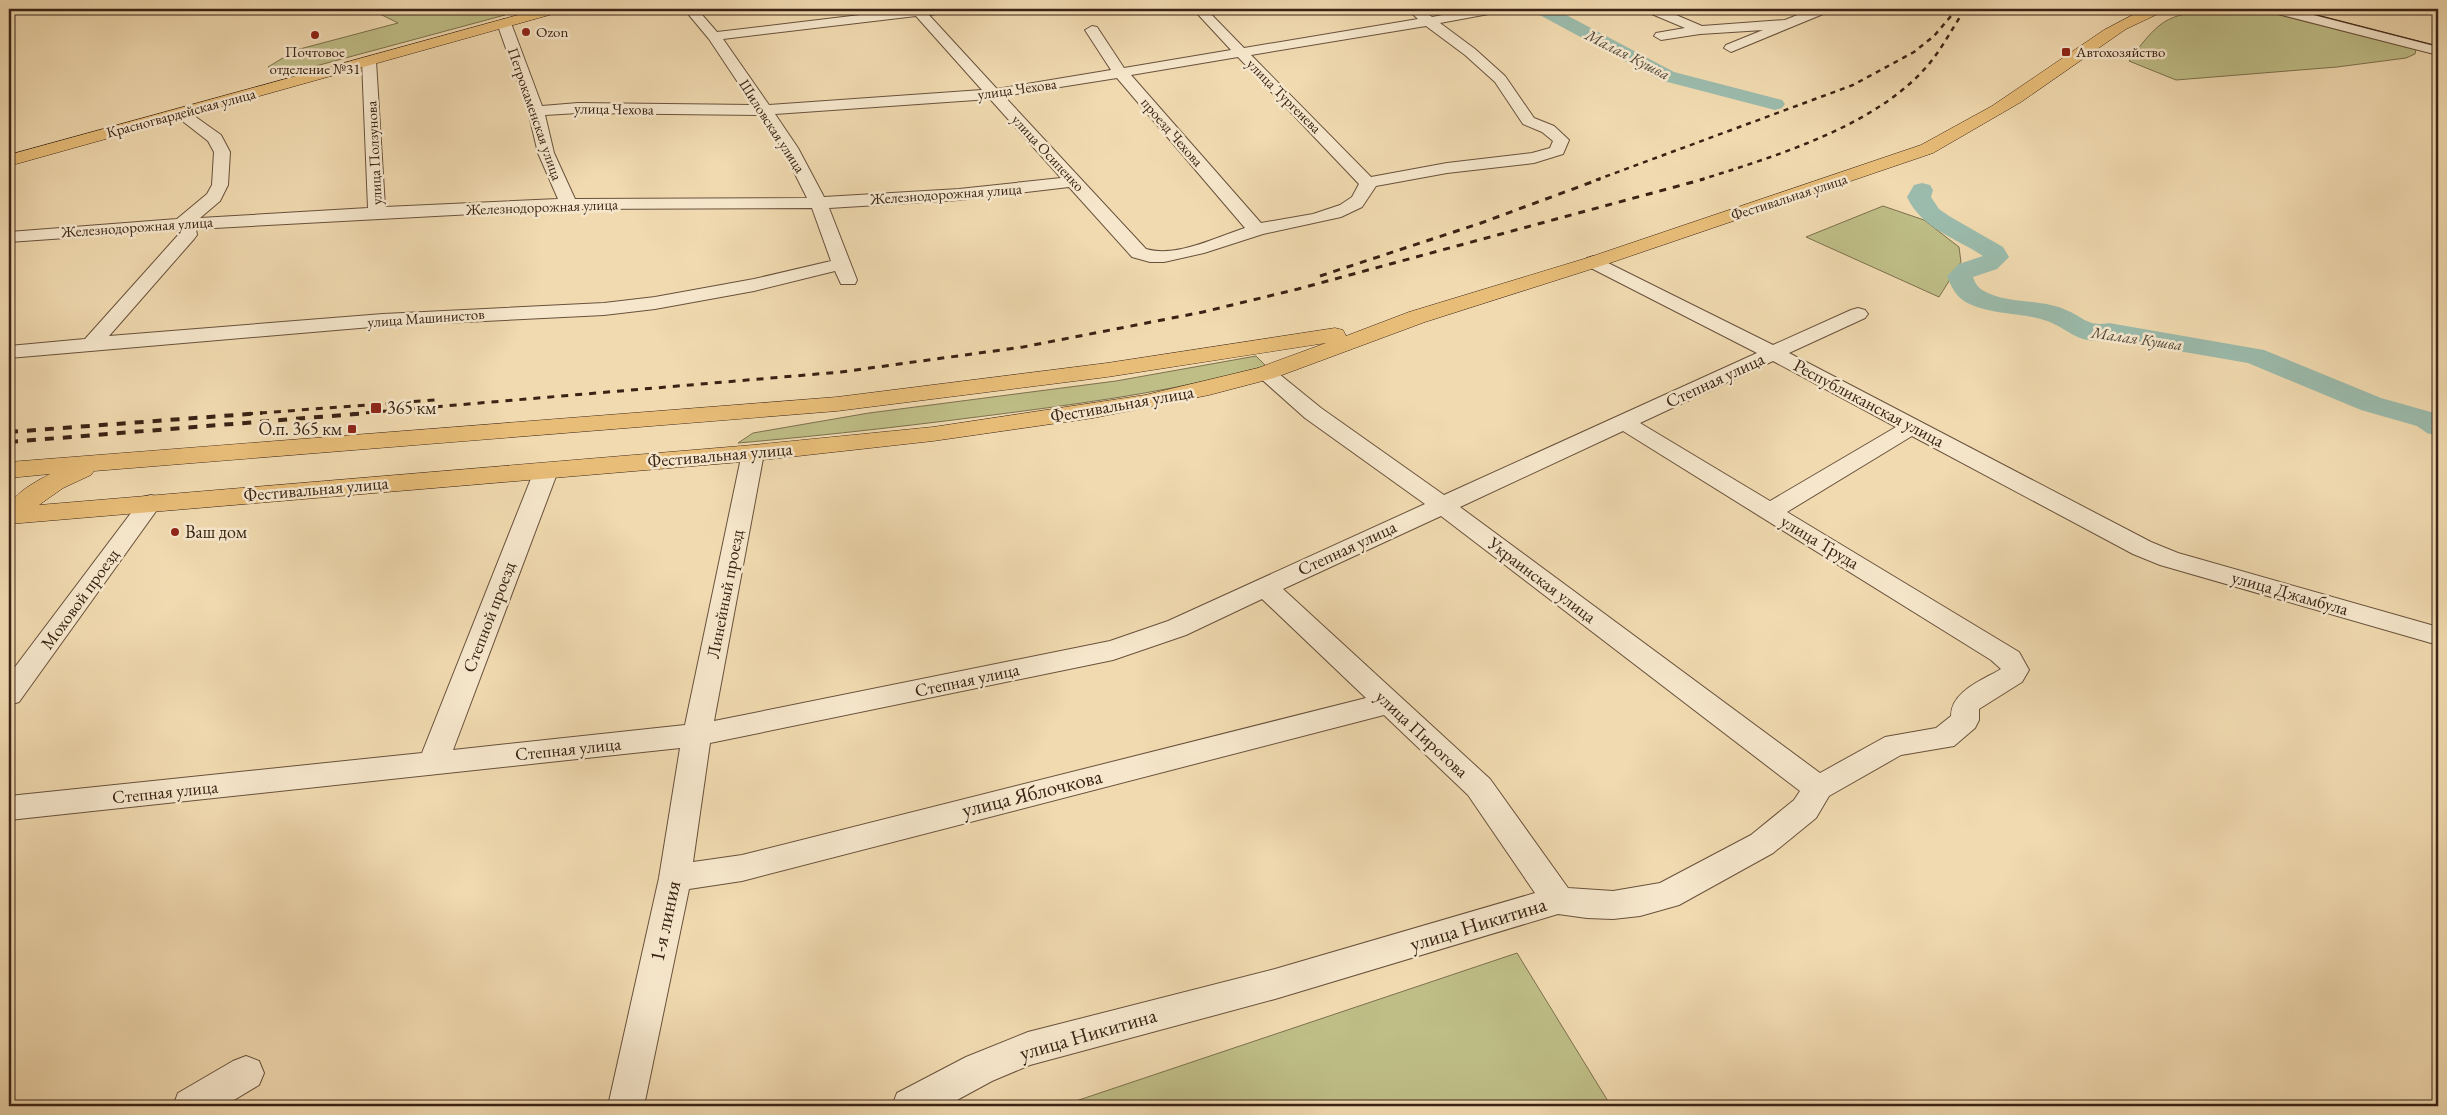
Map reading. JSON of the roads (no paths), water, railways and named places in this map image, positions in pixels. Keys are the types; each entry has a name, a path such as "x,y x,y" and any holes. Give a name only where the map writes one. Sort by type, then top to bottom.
{"main road":[{"name":"Красногвардейская улица","path":"9,161 555,9"},
{"name":"Фестивальная улица","path":"13,515 151,502 546,472 933,434 1094,411 1209,388 1300,361 1417,317 1594,262 1927,149 1974,126 2138,14 2157,9"},
{"name":"Фестивальная улица","path":"9,470 837,404 1088,373 1334,335 1417,317"},
{"path":"1284,343 1299,355 1300,361"},
{"path":"13,515 30,498 49,485 99,463"}],"street":[{"name":"Шиловская улица","path":"690,9 714,36 790,148 818,202 844,272"},
{"path":"714,36 946,9"},
{"name":"улица Тургенева","path":"1199,9 1368,184"},
{"path":"1257,230 1284,226 1346,209 1363,196 1364,188 1368,184 1447,168 1541,157 1557,151 1561,140 1557,135 1528,121 1523,116 1520,106 1500,79 1413,9"},
{"name":"улица Чехова","path":"536,111 578,108 764,110 992,94 1494,9"},
{"path":"1652,9 1700,30"},
{"path":"1731,48 1823,9"},
{"path":"2275,9 2438,51"},
{"path":"2318,9 2438,39"},
{"name":"улица Осипенко","path":"918,11 1139,253 1145,256 1158,257 1186,252 1257,230"},
{"name":"Петрокаменская улица","path":"504,23 536,111 546,153 568,204"},
{"path":"1662,36 1700,30 1785,24"},
{"name":"проезд Чехова","path":"1092,30 1120,72 1257,230"},
{"name":"улица Ползунова","path":"369,62 377,214"},
{"path":"91,344 188,235 188,230 183,223 214,197 220,185 222,152 215,138 180,113"},
{"name":"Железнодорожная улица","path":"9,237 183,223 568,204 767,204 979,194 1075,181"},
{"name":"Республиканская улица","path":"1594,262 1913,426 2142,548"},
{"name":"улица Машинистов","path":"9,352 399,319 613,308 655,303 754,285 844,272"},
{"name":"Степная улица","path":"9,808 697,735 1114,650 1170,630 1858,314"},
{"name":"Украинская улица","path":"1266,372 1313,412 1442,505 1818,788"},
{"name":"улица Труда","path":"1623,422 2001,653 2014,665"},
{"path":"1769,512 1913,426"},
{"name":"Линейный проезд","path":"697,735 753,453"},
{"name":"Степной проезд","path":"433,763 546,472"},
{"name":"Моховой проезд","path":"9,695 151,502"},
{"name":"улица Джамбула","path":"2142,548 2169,558 2438,636"},
{"name":"улица Пирогова","path":"1264,586 1478,787 1500,814 1558,900"},
{"name":"улица Никитина","path":"910,1106 979,1069 1028,1049 1275,984 1558,900 1598,907 1668,896 1762,844 1805,809 1818,788 1895,746 1936,739 1949,734 1965,720 1965,709 1969,702 2012,675 2015,670 2014,665"},
{"name":"улица Яблочкова","path":"675,878 742,868 1389,703"},
{"name":"1-я линия","path":"626,1106 675,878 697,735"},
{"path":"191,1106 246,1073"}],"waterway":[{"name":"Малая Кушва","path":"1542,9 1667,76 1775,104"},
{"name":"Малая Кушва","path":"1922,190 1919,197 1923,206 1930,214 1951,228 1985,246 1994,252 1997,257 1993,261 1968,270 1960,276 1964,287 1973,295 1985,301 2056,315 2086,332 2100,333 2109,331 2254,356 2371,404 2428,420 2438,427"}],"tram line":[{"path":"2294,9 2438,46"}],"railway":[{"path":"1596,180 1853,85 1914,52 1934,36 1957,9"},
{"path":"1700,180 1761,160 1824,136 1854,122 1882,105 1907,86 1929,64 1965,9"},
{"path":"1320,276 1481,223 1600,179"},
{"path":"352,414 841,372 1023,347 1203,312 1298,289 1704,179"},
{"path":"246,414 435,400"},
{"path":"9,432 262,413"},
{"path":"9,442 368,413"}],"place":[{"name":"Ozon","path":"526,32"},
{"name":"Почтовое отделение №31","path":"315,35"},
{"name":"Автохозяйство","path":"2066,52"},
{"name":"365 км","path":"376,408"},
{"name":"О.п. 365 км","path":"352,429"},
{"name":"Ваш дом","path":"175,532"}]}
